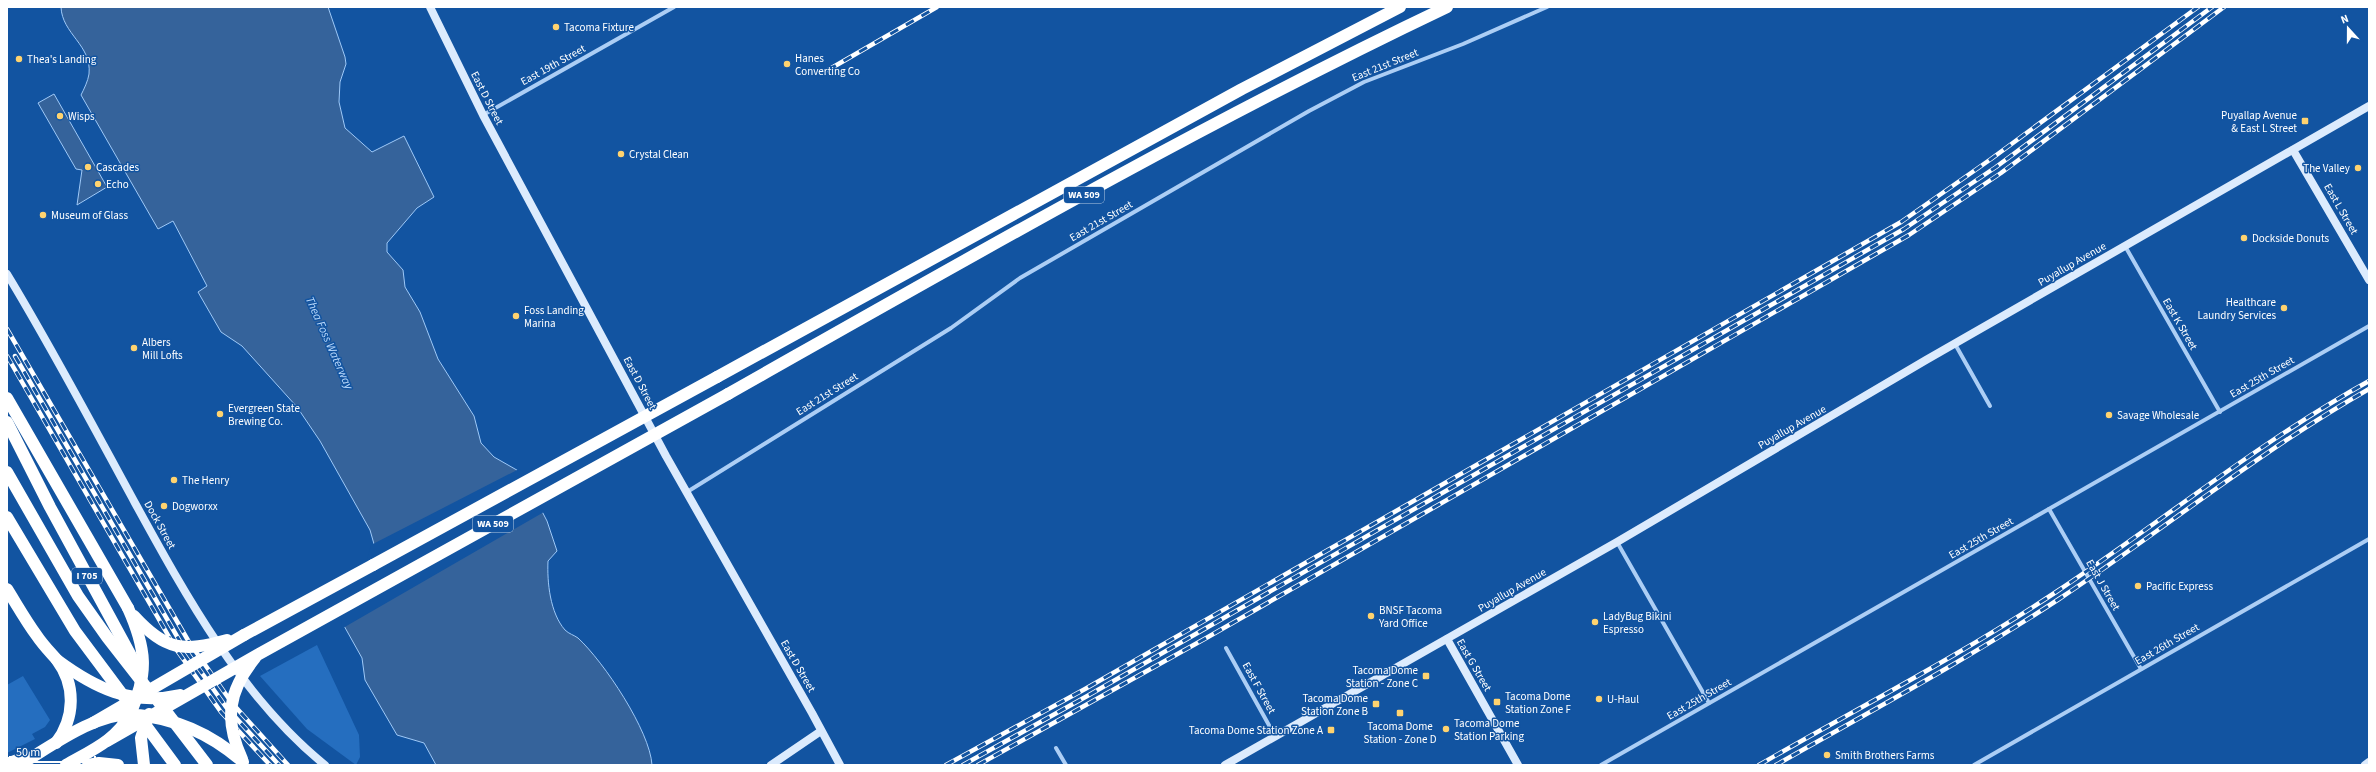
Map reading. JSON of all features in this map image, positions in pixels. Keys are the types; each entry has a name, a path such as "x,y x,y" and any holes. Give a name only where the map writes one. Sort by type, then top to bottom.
{"highway":[{"name":"WA 509","path":"19,765 244,635 1242,89 1400,7"},
{"name":"WA 509","path":"66,765 190,692 1086,194 1242,109 1365,46 1447,7"},
{"path":"7,398 128,608 140,636 143,649 144,670 137,697 123,727 107,741"},
{"name":"I 705","path":"7,422 50,507 142,676 207,765"},
{"path":"7,472 78,596 107,637 176,724"},
{"path":"7,517 75,631 175,765"},
{"path":"7,589 36,636 57,660 93,684 116,693 137,697 158,698 190,692"},
{"path":"128,608 157,638 173,646 200,646 244,635"},
{"path":"245,764 234,739 230,711 237,686 259,654"},
{"path":"54,745 66,728 71,709 71,694 57,660"},
{"path":"144,765 141,738 148,716 158,698 178,673"},
{"path":"93,723 112,716 130,714 148,716 174,722 201,732 217,741 245,764"},
{"path":"7,764 40,753"},
{"path":"88,765 99,763 118,765"}],"street":[{"name":"East D Street","path":"430,7 483,115 693,505 812,713 840,765"},
{"name":"East 19th Street","path":"483,115 674,7"},
{"name":"East 21st Street","path":"686,492 951,328 1020,278 1309,111 1364,82 1464,44 1547,7"},
{"name":"Puyallup Avenue","path":"1225,765 1617,542 1955,343 2369,106"},
{"name":"East L Street","path":"2293,150 2369,280"},
{"name":"East K Street","path":"2125,246 2220,412"},
{"name":"Dock Street","path":"7,274 59,361 98,438 182,586 253,694 283,727 325,765"},
{"name":"East 25th Street","path":"1601,765 2369,326"},
{"path":"1955,343 1990,406"},
{"name":"East J Street","path":"2049,509 2141,669"},
{"name":"East 26th Street","path":"1974,765 2369,539"},
{"path":"1617,542 1709,703"},
{"name":"East G Street","path":"1447,639 1518,765"},
{"name":"East F Street","path":"1226,648 1275,736"},
{"path":"771,765 821,732"},
{"path":"1056,748 1066,765"},
{"path":"2365,765 2369,762"}],"shaded area":[{"path":"317,645 359,735 360,757 356,765 307,729 260,676"},
{"path":"23,676 50,720 45,727 32,734 35,739 7,753 7,685"}],"water":[{"name":"Thea Foss Waterway","path":"61,7 328,7 346,64 340,82 339,102 345,128 372,152 404,136 434,197 417,208 387,243 387,252 403,270 405,287 420,312 438,359 474,416 481,443 494,457 522,473 547,521 557,551 548,561 550,597 556,615 565,630 578,638 589,649 624,698 635,716 643,734 652,765 436,765 424,743 397,735 365,680 362,658 343,624 364,577 374,544 370,530 320,441 297,407 242,346 221,332 198,292 207,286 173,221 158,229 81,95 89,74 89,64 82,47 66,25"},
{"path":"54,94 107,187 77,205 82,170 76,169 38,103"}],"pier":[{"path":"519,469 523,472 544,512 343,628 341,624 345,598 362,577 371,545"}],"railway":[{"path":"828,70 937,7"},
{"path":"946,765 1085,689 1901,222 1991,159 2198,7"},
{"path":"963,765 1089,695 1904,229 1996,167 2212,7"},
{"path":"978,765 1208,637 1909,235 2001,173 2224,7"},
{"path":"7,329 189,642 232,703 288,765"},
{"path":"7,356 176,649 221,712 270,765"},
{"path":"15,356 182,645 226,707 279,765"},
{"path":"1759,765 1983,638 2020,615 2095,565 2249,456 2288,430 2369,381"},
{"path":"1776,765 1990,643 2025,621 2098,573 2250,464 2289,438 2369,389"}],"place":[{"name":"Tacoma Fixture","path":"556,27"},
{"name":"Thea's Landing","path":"19,59"},
{"name":"Hanes Converting Co","path":"787,64"},
{"name":"Wisps","path":"60,116"},
{"name":"Puyallap Avenue & East L Street","path":"2305,121"},
{"name":"Crystal Clean","path":"621,154"},
{"name":"Cascades","path":"88,167"},
{"name":"The Valley","path":"2358,168"},
{"name":"Echo","path":"98,184"},
{"name":"Museum of Glass","path":"43,215"},
{"name":"Dockside Donuts","path":"2244,238"},
{"name":"Healthcare Laundry Services","path":"2284,308"},
{"name":"Foss Landing Marina","path":"516,316"},
{"name":"Albers Mill Lofts","path":"134,348"},
{"name":"Evergreen State Brewing Co.","path":"220,414"},
{"name":"Savage Wholesale","path":"2109,415"},
{"name":"The Henry","path":"174,480"},
{"name":"Dogworxx","path":"164,506"},
{"name":"Pacific Express","path":"2138,586"},
{"name":"BNSF Tacoma Yard Office","path":"1371,616"},
{"name":"LadyBug Bikini Espresso","path":"1595,622"},
{"name":"Tacoma Dome Station - Zone C","path":"1426,676"},
{"name":"U-Haul","path":"1599,699"},
{"name":"Tacoma Dome Station Zone F","path":"1497,702"},
{"name":"Tacoma Dome Station Zone B","path":"1376,704"},
{"name":"Tacoma Dome Station - Zone D","path":"1400,713"},
{"name":"Tacoma Dome Station Parking","path":"1446,729"},
{"name":"Tacoma Dome Station Zone A","path":"1331,730"},
{"name":"Smith Brothers Farms","path":"1827,755"}]}
